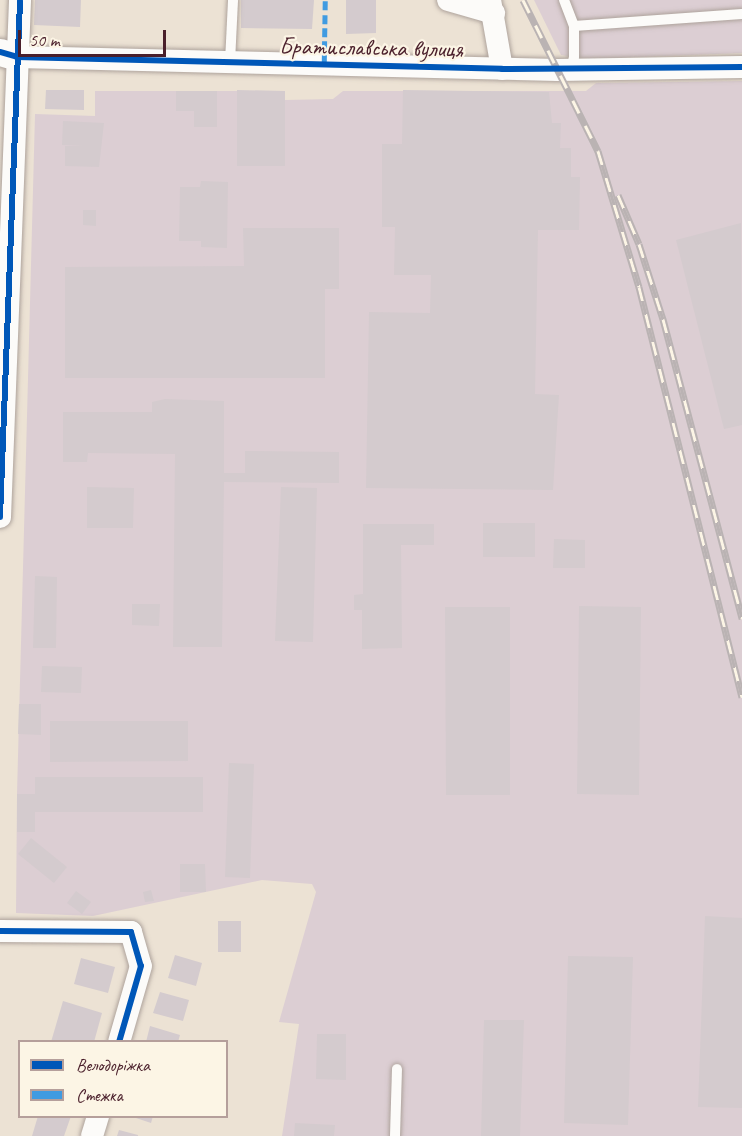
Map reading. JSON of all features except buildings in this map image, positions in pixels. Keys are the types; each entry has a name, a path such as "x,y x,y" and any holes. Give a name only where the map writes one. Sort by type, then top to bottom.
{"street":[{"path":"0,518 9,55 20,0"},
{"path":"448,0 492,6 502,69"},
{"name":"Братиславська вулиця","path":"9,55 502,69 742,67"},
{"path":"0,931 131,932 141,966 119,1040"},
{"path":"92,1136 97,1118"}],"lane":[{"path":"230,62 232,0"},
{"path":"564,0 574,26 571,70"},
{"path":"574,26 742,14"},
{"path":"395,1136 397,1069"}],"shaded area":[{"path":"534,0 742,0 742,53 589,59 561,55"},
{"path":"742,81 742,1136 282,1136 299,1024 279,1022 316,892 312,884 262,880 93,916 16,913 17,794 35,114 95,116 95,91 285,91 285,100 333,99 343,91 586,91 596,83"}],"railway":[{"path":"523,0 598,151 639,287 742,697"},
{"path":"618,195 639,244 663,319 742,619"}],"marked path":[{"path":"324,64 325,0"}],"cycle path":[{"path":"0,517 20,0"},
{"path":"0,52 17,57 502,69 742,67"},
{"path":"0,931 131,932 141,966 120,1040"}]}
